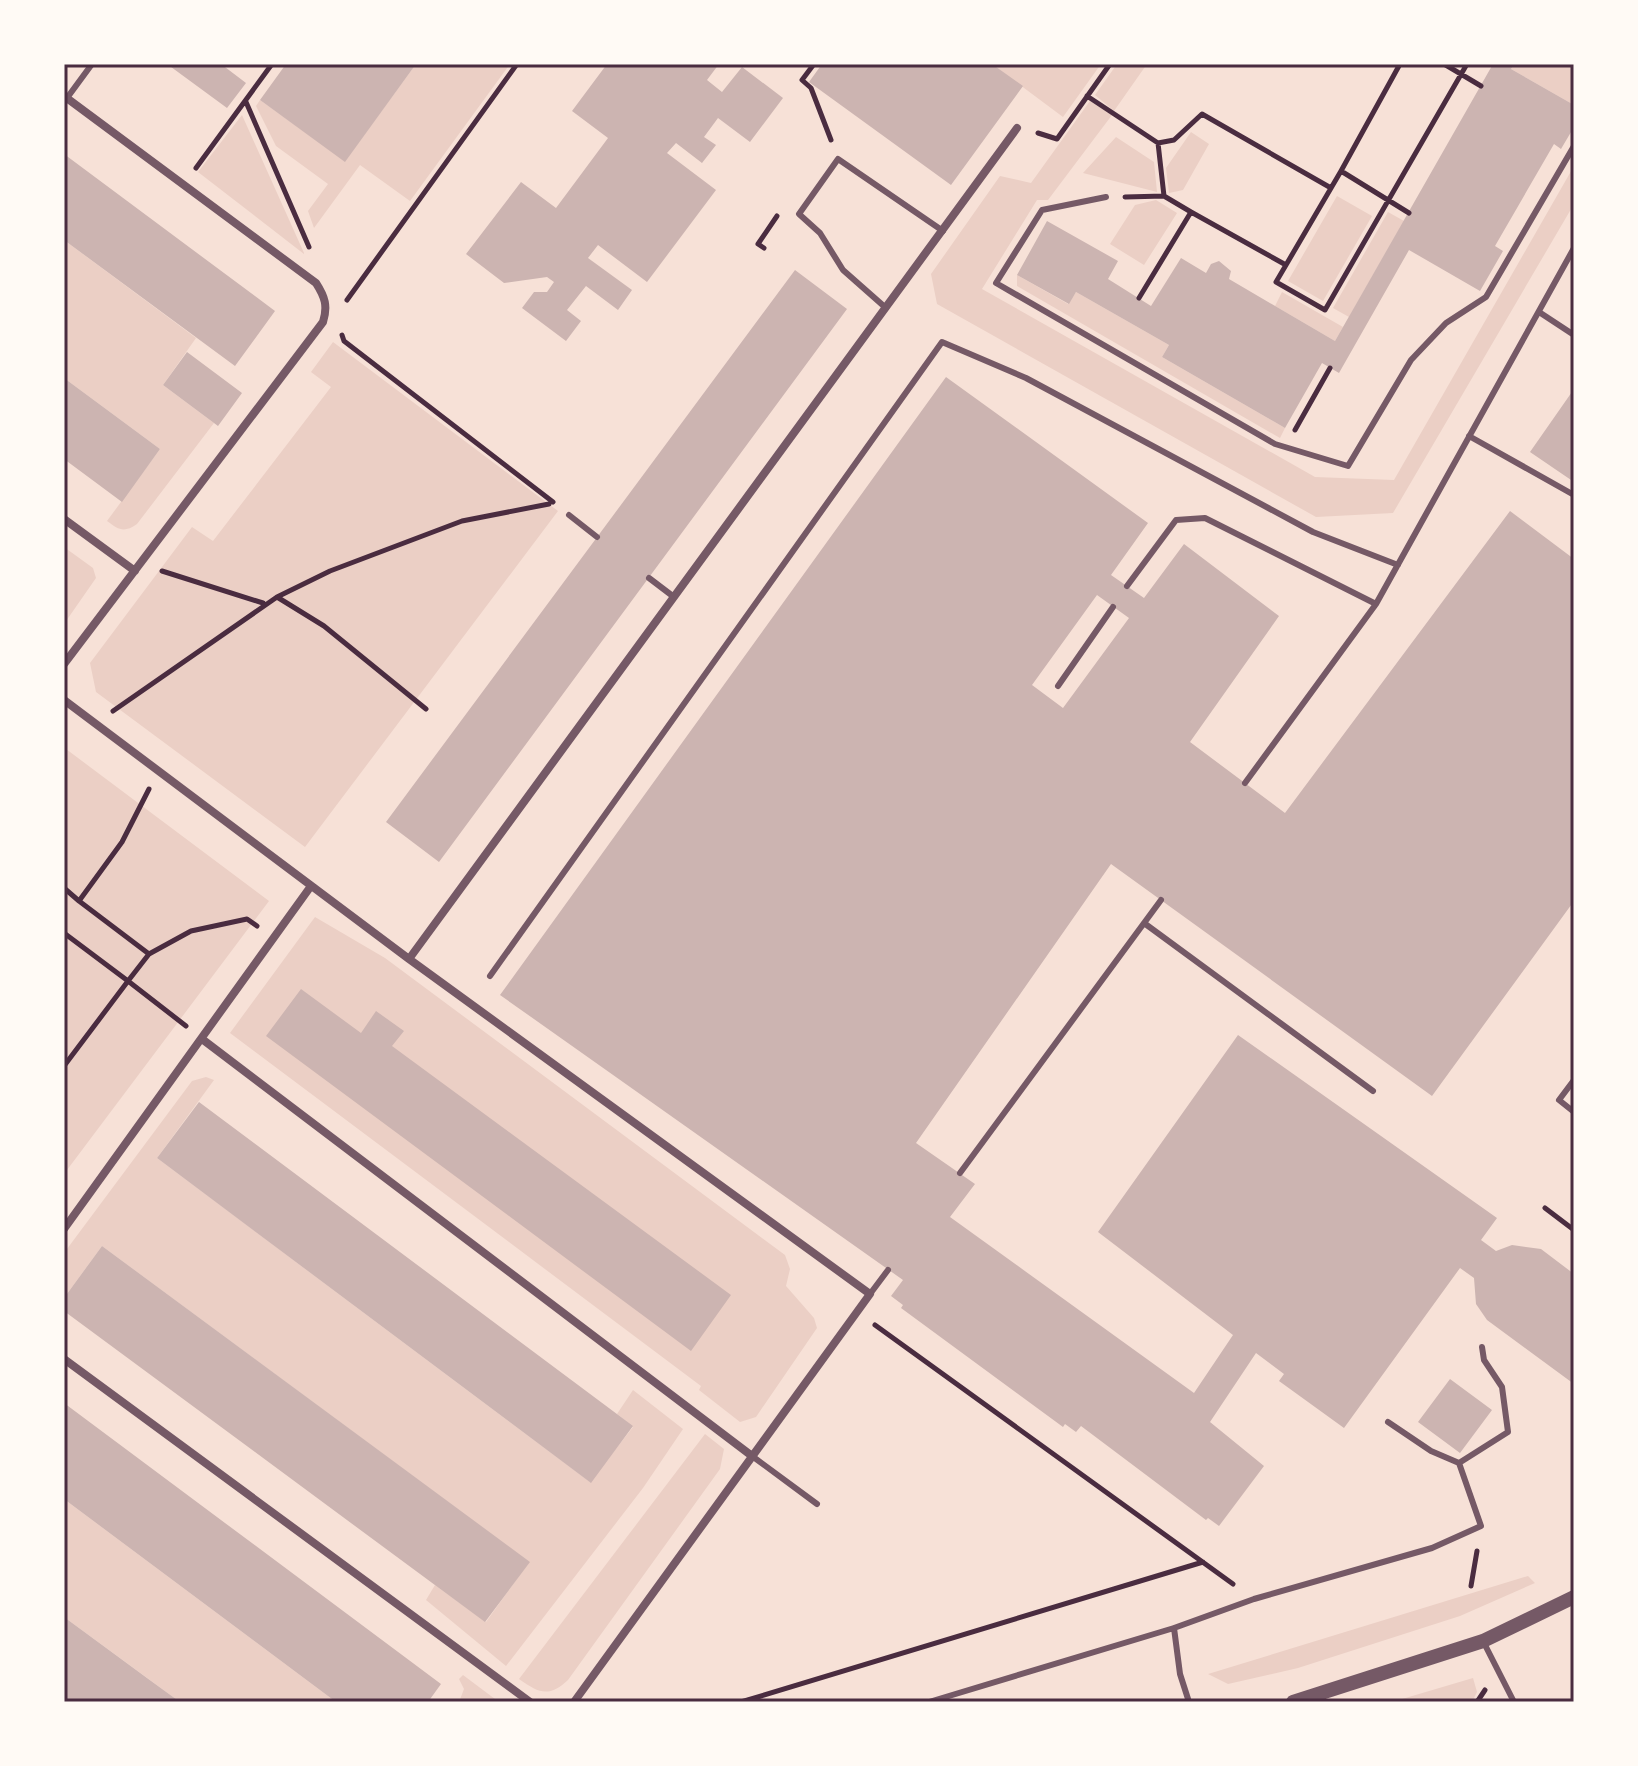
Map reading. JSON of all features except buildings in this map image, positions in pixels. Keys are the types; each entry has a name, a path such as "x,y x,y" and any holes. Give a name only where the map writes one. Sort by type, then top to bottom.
{"street":[{"path":"64,664 323,322 326,301 316,283 66,97"},
{"path":"409,959 1017,128"},
{"path":"64,519 135,571"},
{"path":"64,700 409,959 870,1294 574,1702"},
{"path":"64,1229 311,886"},
{"path":"202,1039 752,1456"},
{"path":"64,1359 530,1702"},
{"path":"1293,1702 1483,1641 1574,1597"}],"lane":[{"path":"66,97 92,64"},
{"path":"1106,197 1042,210 996,283 1285,447 1348,466 1411,360 1446,323 1486,297 1574,146"},
{"path":"886,308 843,270 820,233 799,214 838,159 943,231"},
{"path":"1245,783 1376,604 1574,248"},
{"path":"1539,312 1574,335"},
{"path":"490,976 942,342 1026,378 1313,532 1398,565"},
{"path":"1469,436 1574,495"},
{"path":"569,515 597,537"},
{"path":"1127,586 1176,520 1205,518 1376,604"},
{"path":"649,578 674,597"},
{"path":"1058,686 1113,607"},
{"path":"960,1173 1161,900"},
{"path":"1144,923 1373,1091"},
{"path":"1574,1080 1559,1100 1574,1112"},
{"path":"870,1294 888,1270"},
{"path":"1459,1463 1508,1432 1502,1387 1484,1360 1482,1347"},
{"path":"929,1702 1174,1628 1254,1599 1432,1548 1481,1526 1459,1463 1431,1451 1388,1422"},
{"path":"752,1456 817,1504"},
{"path":"1174,1628 1180,1674 1189,1702"},
{"path":"1483,1641 1514,1702"}],"path":[{"path":"183,184 272,64"},
{"path":"517,64 349,295 339,322 344,341 569,515"},
{"path":"814,64 802,80 811,88 838,159"},
{"path":"1017,128 1057,139 1110,64"},
{"path":"1400,64 1276,282 1325,310 1467,64"},
{"path":"1444,64 1481,86"},
{"path":"1087,96 1158,143 1174,140 1202,114 1331,188"},
{"path":"246,102 314,258 316,283"},
{"path":"1158,143 1164,196"},
{"path":"1341,171 1409,213"},
{"path":"1106,197 1164,196 1286,265"},
{"path":"764,248 758,244 782,207 799,214"},
{"path":"1139,298 1191,212"},
{"path":"323,322 339,322"},
{"path":"1285,447 1330,368"},
{"path":"109,714 264,603 330,571 462,521 554,503"},
{"path":"144,559 161,571 264,603"},
{"path":"277,597 324,626 426,709"},
{"path":"79,901 122,842 158,770"},
{"path":"64,888 149,954"},
{"path":"64,1066 149,954 191,931 247,919 274,938"},
{"path":"64,933 202,1039"},
{"path":"1545,1208 1574,1230"},
{"path":"879,1329 1254,1599"},
{"path":"1471,1586 1481,1526"},
{"path":"741,1702 1203,1562"}],"shaded area":[{"path":"416,64 510,64 410,201 360,165 314,228 308,211 328,184 276,146 256,106 260,100 345,161"},
{"path":"992,64 1101,64 1063,117"},
{"path":"1117,64 1147,64 1114,111 1095,95"},
{"path":"1514,64 1574,64 1574,105 1511,69"},
{"path":"1090,101 1112,115 1048,200 1037,200 982,289 1315,477 1394,480 1574,166 1574,204 1393,513 1316,517 937,304 931,274 1000,176 1031,183"},
{"path":"242,115 304,253 304,254 198,172"},
{"path":"1191,132 1209,144 1183,190 1169,193 1166,168"},
{"path":"1116,137 1154,162 1157,192 1083,173"},
{"path":"1337,196 1372,216 1323,301 1288,281"},
{"path":"1156,200 1177,213 1144,265 1110,244 1135,205"},
{"path":"1388,212 1404,221 1349,317 1333,308"},
{"path":"64,240 196,338 163,385 214,423 137,524 129,529 118,528 107,521 160,449 64,378"},
{"path":"1017,275 1068,304 1076,292 1169,345 1162,357 1285,428 1280,438 1017,286"},
{"path":"1282,292 1343,327 1335,341 1275,306"},
{"path":"333,342 558,511 305,847 96,692 90,663 192,527 213,541 331,387 311,372"},
{"path":"64,547 93,568 96,578 64,624"},
{"path":"66,749 269,901 64,1174 64,752"},
{"path":"315,917 385,958 785,1255 790,1269 786,1286 814,1318 817,1328 756,1417 740,1422 699,1390 701,1386 230,1033"},
{"path":"206,1077 214,1080 157,1158 590,1482 633,1427 617,1414 633,1390 683,1429 643,1488 506,1666 426,1600 435,1585 486,1622 529,1562 102,1246 64,1298 64,1253 192,1081"},
{"path":"705,1434 724,1449 720,1469 568,1680 544,1692 519,1679"},
{"path":"64,1499 336,1702 180,1702 64,1617"},
{"path":"1528,1576 1535,1583 1460,1616 1298,1668 1228,1684 1208,1674"},
{"path":"463,1675 499,1702 459,1702 464,1689 459,1679"},
{"path":"1473,1678 1477,1692 1473,1700 1392,1702"}]}
